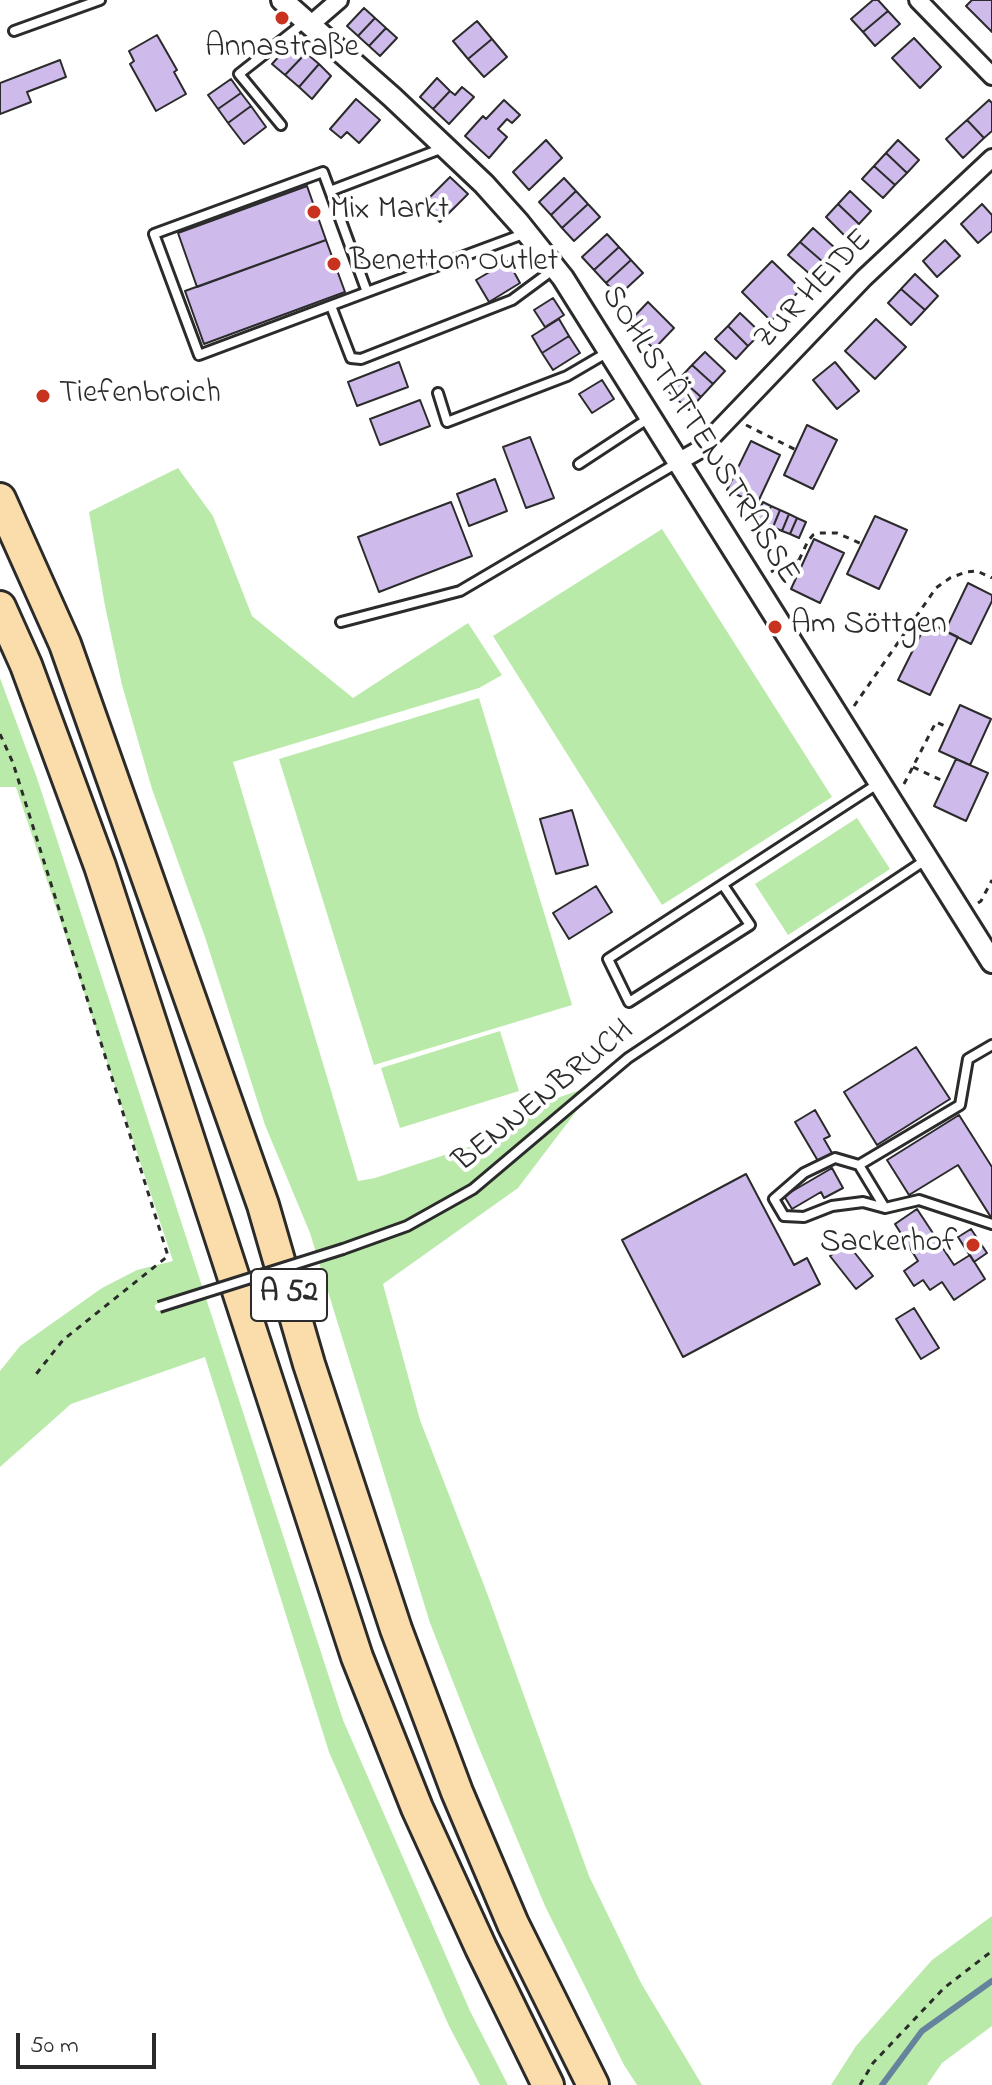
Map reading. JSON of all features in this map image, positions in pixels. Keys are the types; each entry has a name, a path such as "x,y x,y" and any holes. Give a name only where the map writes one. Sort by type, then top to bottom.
{"highway":[{"name":"A 52","path":"0,499 65,644 227,1101 263,1205 309,1364 396,1629 457,1792 513,1924 593,2085"},
{"name":"A 52","path":"0,607 26,665 100,866 357,1657 417,1808 548,2085"}],"street":[{"name":"SOHLSTÄTTENSTRASSE","path":"282,0 484,184 555,268 992,962"},
{"path":"308,23 339,0"},
{"path":"918,0 992,76"},
{"name":"ZUR HEIDE","path":"678,462 699,450 864,278 992,158"}],"lane":[{"path":"14,31 100,0"},
{"path":"281,125 239,74 308,23"},
{"path":"330,191 446,148"},
{"path":"367,292 323,172 154,234 199,355 527,233"},
{"path":"331,306 351,358 361,359 512,300 555,268"},
{"path":"438,393 447,422 567,376 608,352"},
{"path":"579,464 650,418"},
{"path":"341,622 460,591 678,462"},
{"path":"723,885 750,925 629,1002 608,959 879,783"},
{"name":"BENNENBRUCH","path":"159,1307 407,1226 473,1189 628,1058 928,858"},
{"path":"859,1165 960,1105 968,1059 992,1045"},
{"path":"885,1208 859,1165 835,1158 804,1173 774,1199 784,1216 804,1217 832,1206 863,1202 885,1208 919,1200 992,1224"}],"path":[{"path":"732,418 796,450"},
{"path":"707,442 738,467"},
{"path":"754,582 792,560 801,561 813,535 837,533 862,544"},
{"path":"840,721 855,705 936,588 966,572 977,571 992,578"},
{"path":"893,805 936,722 949,728"},
{"path":"0,734 18,778 168,1256 63,1340 33,1378"},
{"path":"913,767 945,782"},
{"path":"962,914 981,901 992,880"},
{"path":"860,2085 873,2063 944,1988 992,1951"}],"green space":[{"path":"178,468 213,516 252,616 353,698 468,623 502,675 479,688 233,762 358,1181 511,1133 543,1103 597,1084 518,1188 383,1284 420,1420 487,1593 589,1876 641,1983 702,2085 637,2085 624,2065 545,1906 430,1623 310,1233 265,1125 205,937 152,789 122,685 89,512"},
{"path":"662,529 832,797 662,905 493,636"},
{"path":"0,678 37,778 343,1720 470,2011 508,2085 480,2085 449,2026 329,1752 205,1357 71,1404 0,1467 0,1371 20,1346 102,1288 137,1270 173,1261 16,787 0,787"},
{"path":"479,698 572,1005 374,1065 279,759"},
{"path":"857,818 890,869 788,935 755,884"},
{"path":"500,1031 519,1091 400,1128 381,1068"},
{"path":"992,1916 992,2026 942,2063 927,2085 831,2085 856,2046 932,1960"}],"building":[{"path":"873,0 878,0 888,11 863,32 851,19"},
{"path":"972,0 992,0 992,32 966,6"},
{"path":"364,8 375,18 358,36 347,26"},
{"path":"888,11 900,24 875,46 863,32"},
{"path":"375,18 386,28 369,46 358,36"},
{"path":"477,21 492,39 468,59 453,41"},
{"path":"386,28 397,38 380,56 369,46"},
{"path":"157,35 177,70 174,72 186,94 156,111 130,64 134,61 129,51"},
{"path":"914,38 941,67 920,88 892,58"},
{"path":"492,39 507,57 484,77 468,59"},
{"path":"293,41 306,53 285,75 272,64"},
{"path":"306,53 319,64 299,87 285,75"},
{"path":"60,60 66,77 27,92 31,102 0,114 0,83"},
{"path":"319,64 331,76 312,99 299,87"},
{"path":"437,78 450,91 433,109 420,97"},
{"path":"231,79 241,93 218,109 208,95"},
{"path":"462,87 474,97 449,124 433,109 450,91 455,95"},
{"path":"241,93 251,106 228,123 218,109"},
{"path":"356,99 380,120 359,143 347,132 341,138 330,129"},
{"path":"504,100 520,115 512,123 507,119 498,129 507,137 489,158 465,136 483,116 486,119"},
{"path":"989,100 992,103 992,131 984,138 967,120"},
{"path":"251,106 266,127 244,144 228,123"},
{"path":"967,120 984,138 963,158 946,139"},
{"path":"546,140 562,158 529,190 513,172"},
{"path":"898,140 919,160 907,173 886,153"},
{"path":"886,153 907,173 895,185 874,166"},
{"path":"874,166 895,185 883,198 862,179"},
{"path":"450,177 468,194 440,222 422,205"},
{"path":"564,178 576,191 551,215 539,202"},
{"path":"307,186 326,240 197,287 178,233"},
{"path":"576,191 588,204 562,228 551,215"},
{"path":"850,191 871,211 859,224 838,204"},
{"path":"588,204 600,217 574,241 562,228"},
{"path":"838,204 859,224 846,237 826,217"},
{"path":"982,204 992,215 992,231 978,243 961,224"},
{"path":"813,228 835,248 823,262 800,242"},
{"path":"607,234 619,247 594,270 582,257"},
{"path":"326,240 345,292 204,344 185,291"},
{"path":"945,240 960,256 937,277 923,261"},
{"path":"800,242 823,262 811,275 788,255"},
{"path":"619,247 631,260 606,283 594,270"},
{"path":"631,260 643,273 618,296 606,283"},
{"path":"508,261 520,283 489,302 476,280"},
{"path":"772,261 801,289 771,321 742,292"},
{"path":"915,274 938,296 925,310 901,289"},
{"path":"901,289 925,310 911,325 888,303"},
{"path":"553,298 564,315 545,327 534,310"},
{"path":"648,302 674,328 654,349 628,323"},
{"path":"740,313 761,333 748,346 728,326"},
{"path":"559,319 569,336 542,353 532,336"},
{"path":"876,319 906,347 875,379 845,351"},
{"path":"728,326 748,346 736,359 715,339"},
{"path":"569,336 580,353 553,370 542,353"},
{"path":"705,352 725,371 713,384 692,365"},
{"path":"399,362 408,387 357,406 348,382"},
{"path":"835,362 859,391 837,409 813,380"},
{"path":"692,365 713,384 701,397 680,378"},
{"path":"680,378 701,397 689,410 668,391"},
{"path":"602,380 614,399 592,413 579,394"},
{"path":"420,400 430,426 380,445 370,419"},
{"path":"807,425 837,440 813,489 784,475"},
{"path":"530,437 554,498 526,508 503,447"},
{"path":"751,441 780,455 757,504 727,490"},
{"path":"495,479 507,511 469,526 457,494"},
{"path":"451,502 472,556 379,592 358,537"},
{"path":"763,502 771,506 764,523 755,519"},
{"path":"771,506 780,510 773,527 764,523"},
{"path":"780,510 789,514 782,531 773,527"},
{"path":"789,514 797,518 790,534 782,531"},
{"path":"875,516 907,530 879,589 847,574"},
{"path":"797,518 806,522 799,538 790,534"},
{"path":"814,539 844,553 820,603 791,589"},
{"path":"968,583 992,595 971,644 945,631"},
{"path":"927,622 958,637 930,695 898,680"},
{"path":"960,705 991,719 970,765 939,751"},
{"path":"956,759 988,773 966,821 934,806"},
{"path":"572,810 588,865 556,874 540,819"},
{"path":"596,886 612,912 569,939 553,913"},
{"path":"916,1047 950,1099 877,1145 844,1092"},
{"path":"815,1110 830,1136 824,1139 832,1153 818,1161 795,1122"},
{"path":"959,1115 992,1167 992,1219 958,1165 909,1195 887,1160"},
{"path":"832,1168 843,1188 824,1198 821,1192 792,1209 784,1196"},
{"path":"746,1174 794,1265 807,1258 820,1284 683,1357 622,1240"},
{"path":"917,1209 954,1265 970,1255 985,1279 954,1300 942,1282 930,1290 923,1280 914,1286 904,1271 918,1261 895,1224"},
{"name":"Sackerhof","path":"971,1229 987,1253 974,1262 958,1237"},
{"path":"847,1243 873,1276 856,1289 830,1256"},
{"path":"914,1308 939,1348 921,1359 896,1319"}],"waterway":[{"path":"882,2085 922,2031 992,1981"}],"place":[{"name":"Annastraße","path":"282,18"},
{"name":"Mix Markt","path":"314,212"},
{"name":"Benetton Outlet","path":"334,264"},
{"name":"Tiefenbroich","path":"43,396"},
{"name":"Am Söttgen","path":"775,627"},
{"name":"Sackerhof","path":"973,1245"}]}
